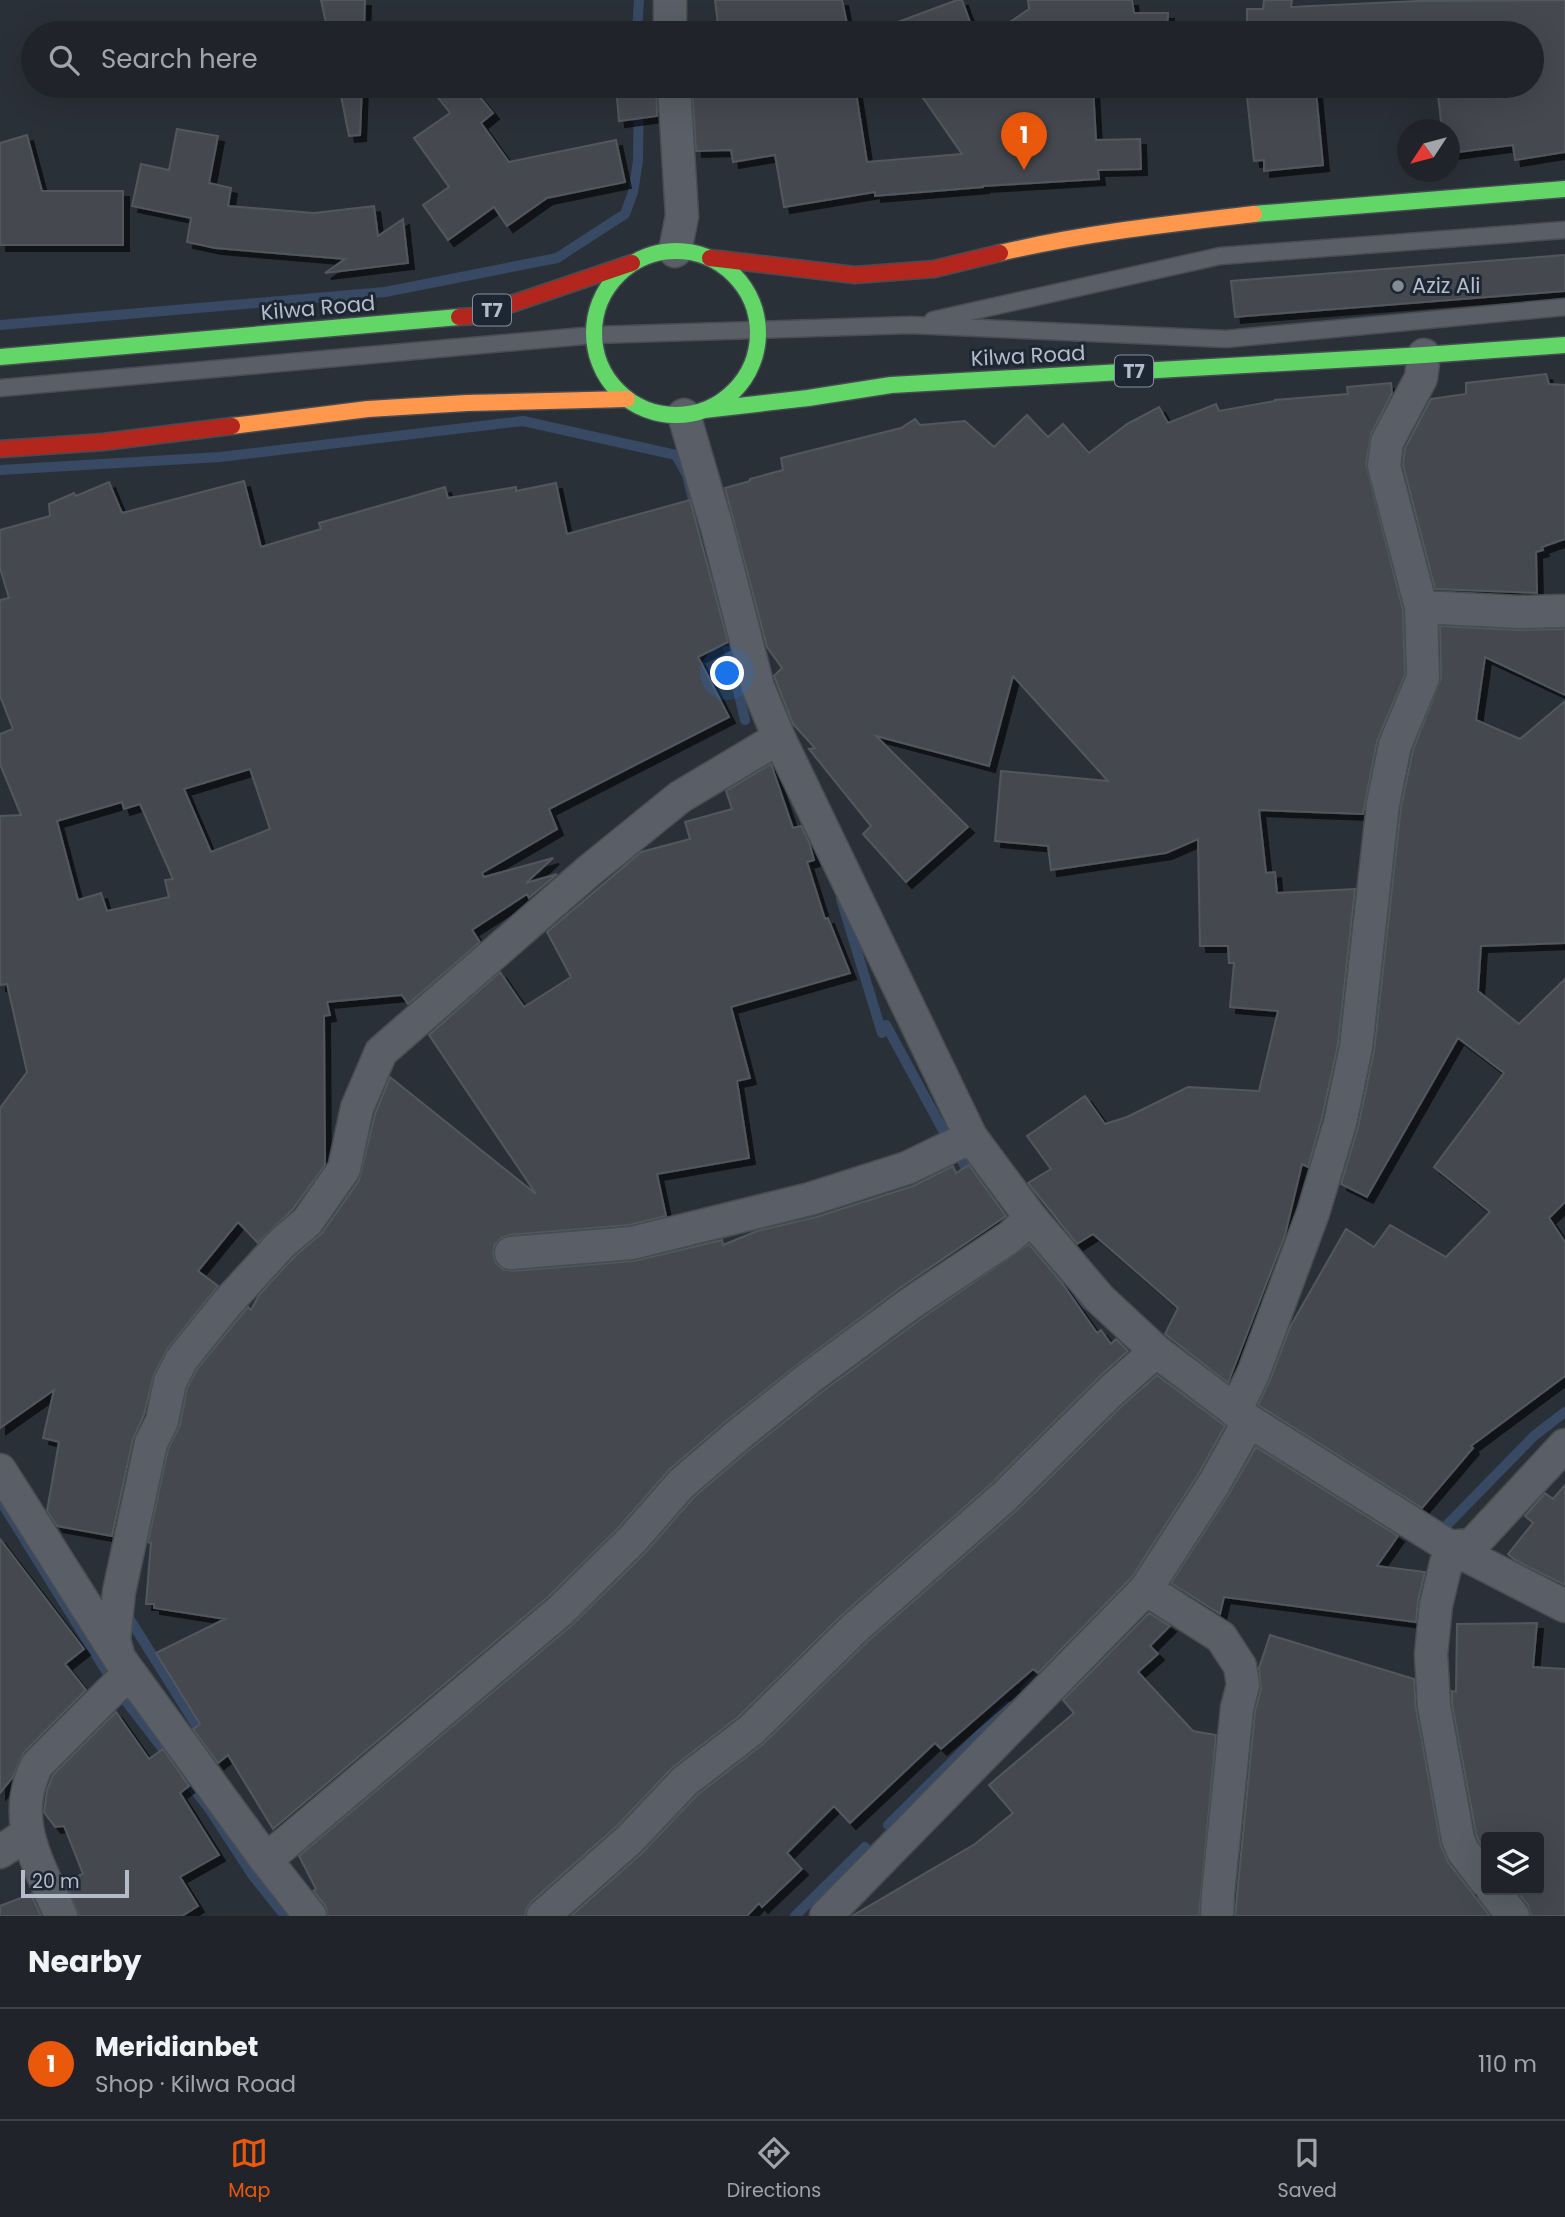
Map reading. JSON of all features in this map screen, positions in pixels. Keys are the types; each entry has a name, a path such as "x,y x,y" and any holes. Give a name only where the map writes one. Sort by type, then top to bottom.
{"highway":[{"name":"T7","path":"710,258 733,274 750,297 757,323 756,351 746,377 728,397 694,412 665,414 627,399 609,379 598,356 595,335 599,303 612,281 632,263 653,254 676,251 710,258 855,275 934,269 1050,241 1143,226 1273,212 1565,189"},
{"name":"Kilwa Road","path":"0,357 476,316 632,263"},
{"name":"Kilwa Road","path":"694,412 891,385 1565,345"},
{"name":"T7","path":"0,449 103,442 368,410 467,403 627,399"}],"street":[{"path":"670,0 670,21"},
{"path":"675,98 682,216 676,251"},
{"path":"826,1916 1146,1589 1215,1482 1242,1416 1253,1374 1313,1213 1340,1123 1356,1047 1383,804 1395,745 1423,678 1421,607 1384,466 1387,442 1421,378 1424,355"},
{"path":"694,412 718,531 758,687 779,738 971,1137 1031,1219 1100,1299 1156,1351 1242,1416 1450,1548 1565,1606"},
{"path":"1421,607 1519,612 1565,611"},
{"path":"124,1666 114,1640 119,1592 151,1443 162,1421 170,1382 182,1359 205,1330 282,1243 307,1222 344,1169 357,1108 381,1052 590,870 680,797 779,738"},
{"path":"511,1253 632,1243 784,1205 907,1168 971,1137"},
{"path":"266,1860 560,1611 632,1540 681,1484 737,1437 808,1379 911,1303 1010,1237 1031,1219"},
{"path":"543,1916 630,1839 685,1782 750,1731 855,1628 1005,1496 1110,1392 1156,1351"},
{"path":"1450,1548 1473,1544 1565,1445"},
{"path":"0,1470 124,1666 310,1916"},
{"path":"1450,1548 1436,1605 1431,1654 1434,1706 1458,1839 1463,1851 1481,1874"},
{"path":"1146,1589 1221,1637 1240,1666 1243,1685 1237,1708 1217,1916"},
{"path":"61,1916 27,1834 25,1809 28,1783 37,1765 124,1666"},
{"path":"0,1852 27,1834"},
{"path":"1497,1895 1513,1916"}],"lane":[{"path":"910,326 1220,256 1565,230"},
{"path":"0,388 595,335 910,326 1226,339 1565,307"}],"building":[{"path":"321,0 365,0 364,21 325,21"},
{"path":"715,0 842,0 846,21 718,21"},
{"path":"962,0 970,21 900,21"},
{"path":"1028,0 1132,0 1134,13 1168,13 1168,21 1012,21 1029,9"},
{"path":"1264,0 1292,0 1291,7 1417,1 1565,0 1565,152 1515,160 1513,145 1460,152 1460,119 1441,119 1438,98 1544,98 1544,21 1247,21 1247,9 1263,9"},
{"path":"341,98 362,98 360,135 349,136"},
{"path":"438,98 481,98 493,113 481,123 509,162 616,140 625,182 547,198 507,226 494,207 448,240 423,205 449,187 414,138 450,113"},
{"path":"617,98 656,98 657,116 619,121"},
{"path":"693,98 857,98 867,162 962,154 923,98 1094,98 1096,140 1140,139 1141,169 1098,170 1099,179 875,196 875,192 784,207 775,155 733,162 731,150 696,151"},
{"path":"1247,98 1317,98 1323,165 1264,171 1264,160 1254,161"},
{"path":"177,129 218,136 209,183 231,188 228,206 314,213 374,206 378,236 403,219 408,263 325,273 345,259 215,248 187,242 191,218 132,206 141,164 169,170"},
{"path":"27,135 42,191 123,191 123,245 0,245 0,143"},
{"name":"Aziz Ali","path":"1565,255 1565,291 1235,317 1231,281"},
{"path":"1546,374 1549,384 1565,385 1565,539 1542,547 1543,550 1536,552 1537,593 1435,589 1403,465 1405,448 1431,399 1466,394 1466,383"},
{"path":"1391,383 1392,393 1371,434 1366,464 1403,610 1405,675 1377,741 1363,814 1259,810 1266,873 1275,872 1277,893 1355,889 1338,1044 1322,1118 1308,1167 1302,1164 1285,1235 1228,1383 1165,1334 1178,1308 1093,1234 1077,1244 1028,1183 1051,1169 1027,1136 1085,1096 1105,1124 1127,1117 1188,1087 1259,1091 1278,1011 1230,1007 1234,963 1229,963 1228,946 1200,946 1198,839 1166,853 1051,870 1048,846 995,841 1001,771 1108,781 1013,676 989,766 876,736 968,827 906,882 863,834 871,826 809,749 815,748 793,724 774,676 782,668 767,647 725,488 783,470 781,458 901,428 915,419 920,425 965,421 994,447 1027,415 1048,437 1063,424 1089,453 1127,424 1159,407 1168,423 1216,404 1219,411 1275,400 1348,394 1347,387"},
{"path":"244,481 261,547 321,529 319,523 445,487 448,498 516,487 516,491 556,483 567,534 690,500 728,642 698,657 729,717 549,809 557,829 482,873 484,877 553,858 526,883 557,874 529,898 527,894 472,930 480,942 408,1004 402,995 327,1002 330,1015 324,1016 325,1165 293,1209 258,1243 238,1222 198,1271 218,1286 168,1348 154,1374 144,1415 133,1439 112,1536 57,1526 47,1511 59,1442 43,1438 54,1390 0,1428 0,1108 27,1072 7,984 0,985 0,816 21,815 0,764 0,734 13,729 0,696 0,600 9,598 0,568 0,530 50,516 49,504 109,482 122,513","holes":["250,769 270,829 211,852 184,789","122,802 124,809 140,804 173,879 165,880 169,897 107,911 101,893 78,900 57,821"]},
{"path":"1440,626 1518,630 1565,629 1565,695 1485,657 1476,720 1520,739 1565,701 1565,943 1481,946 1478,991 1519,1024 1565,979 1565,1202 1549,1218 1565,1242 1565,1376 1471,1446 1473,1448 1422,1508 1258,1405 1290,1327 1346,1229 1374,1247 1390,1225 1446,1257 1490,1212 1434,1167 1504,1073 1458,1038 1367,1197 1341,1184 1358,1127 1374,1051 1401,807 1413,750 1441,678"},
{"path":"771,764 793,828 801,826 809,842 814,860 807,862 825,919 828,918 850,973 731,1007 750,1078 737,1081 749,1158 657,1174 666,1216 629,1225 509,1235 501,1238 494,1246 496,1263 503,1269 513,1271 634,1261 722,1240 723,1245 757,1231 816,1217 913,1186 953,1166 956,1173 969,1165 1006,1216 900,1288 725,1422 669,1470 619,1527 548,1597 273,1829 228,1755 218,1763 193,1729 200,1724 156,1653 225,1619 154,1608 154,1604 146,1604 151,1543 148,1542 168,1449 180,1425 187,1388 197,1369 248,1307 251,1310 259,1295 295,1256 322,1233 359,1180 375,1114 390,1077 536,1194 429,1035 500,972 524,1007 571,977 547,932 641,852 690,839 685,822 732,809 726,791"},
{"path":"1029,1244 1062,1283 1097,1333 1101,1330 1111,1344 1116,1339 1128,1351 992,1483 843,1614 738,1717 672,1768 617,1826 531,1902 525,1916 328,1916 325,1905 313,1891 316,1889 299,1856 572,1625 645,1553 694,1497 749,1450 922,1318"},
{"path":"1157,1375 1225,1426 1199,1473 1132,1577 1038,1673 1033,1669 941,1749 935,1743 850,1823 834,1806 787,1853 802,1869 762,1907 759,1903 747,1916 571,1916 642,1853 697,1795 763,1744 868,1641 1017,1510"},
{"path":"1256,1447 1398,1536 1377,1566 1425,1572 1416,1622 1224,1597 1220,1614 1171,1583"},
{"path":"1565,1485 1565,1585 1508,1554 1533,1523 1525,1516 1545,1493 1553,1499"},
{"path":"0,1539 84,1649 65,1664 86,1690 24,1752 13,1777 0,1793"},
{"path":"1149,1613 1170,1626 1150,1646 1158,1654 1138,1672 1193,1731 1216,1735 1199,1916 852,1916 975,1844 1013,1813 989,1785 1074,1713 1063,1700"},
{"path":"1537,1623 1533,1667 1565,1669 1565,1916 1531,1916 1528,1905 1520,1895 1544,1895 1544,1832 1481,1832 1481,1845 1476,1834 1452,1704 1452,1691 1456,1692 1457,1624"},
{"path":"1270,1635 1414,1679 1416,1709 1441,1846 1448,1862 1490,1916 1235,1916 1255,1711 1261,1689 1259,1668"},
{"path":"116,1712 149,1759 163,1749 189,1786 180,1793 219,1855 180,1877 198,1906 182,1916 79,1916 65,1881 83,1874 64,1826 55,1827 44,1812 47,1790 53,1775"},
{"path":"31,1894 41,1916 0,1916 0,1906"}],"waterway":[{"path":"638,21 639,0"},
{"path":"0,325 385,292 557,258 625,214 633,192 638,161 639,98"},
{"path":"0,470 220,457 523,421 676,455 687,475 719,608"},
{"path":"724,631 745,720"},
{"path":"841,899 882,1033"},
{"path":"886,1025 951,1145"},
{"path":"963,1163 973,1179"},
{"path":"1052,1274 1087,1305"},
{"path":"1180,1387 1236,1437"},
{"path":"1442,1530 1534,1436 1565,1412"},
{"path":"1249,1445 1255,1450 1286,1459"},
{"path":"0,1500 121,1695 210,1810 253,1876 285,1916"},
{"path":"129,1618 203,1736"},
{"path":"1025,1690 1048,1667"},
{"path":"888,1825 1008,1706"},
{"path":"795,1916 865,1847"}],"traffic: fast":[{"path":"1254,214 1565,189"},
{"path":"676,251 707,258 734,275 751,302 758,333 751,364 734,391 707,408 676,415 645,408 618,391 601,364 594,333 601,302 618,275 645,258 676,251"},
{"path":"0,357 459,317"},
{"path":"704,410 891,385 1565,345"}],"traffic: slow":[{"path":"1000,253 1158,225 1254,214"},
{"path":"232,426 368,409 467,403 627,399"}],"traffic: jam":[{"path":"710,258 855,275 934,269 1000,253"},
{"path":"459,317 476,316 632,263"},
{"path":"0,449 103,442 232,426"}],"place":[{"name":"Meridianbet","path":"1024,170"},
{"name":"Aziz Ali","path":"1398,286"}]}
